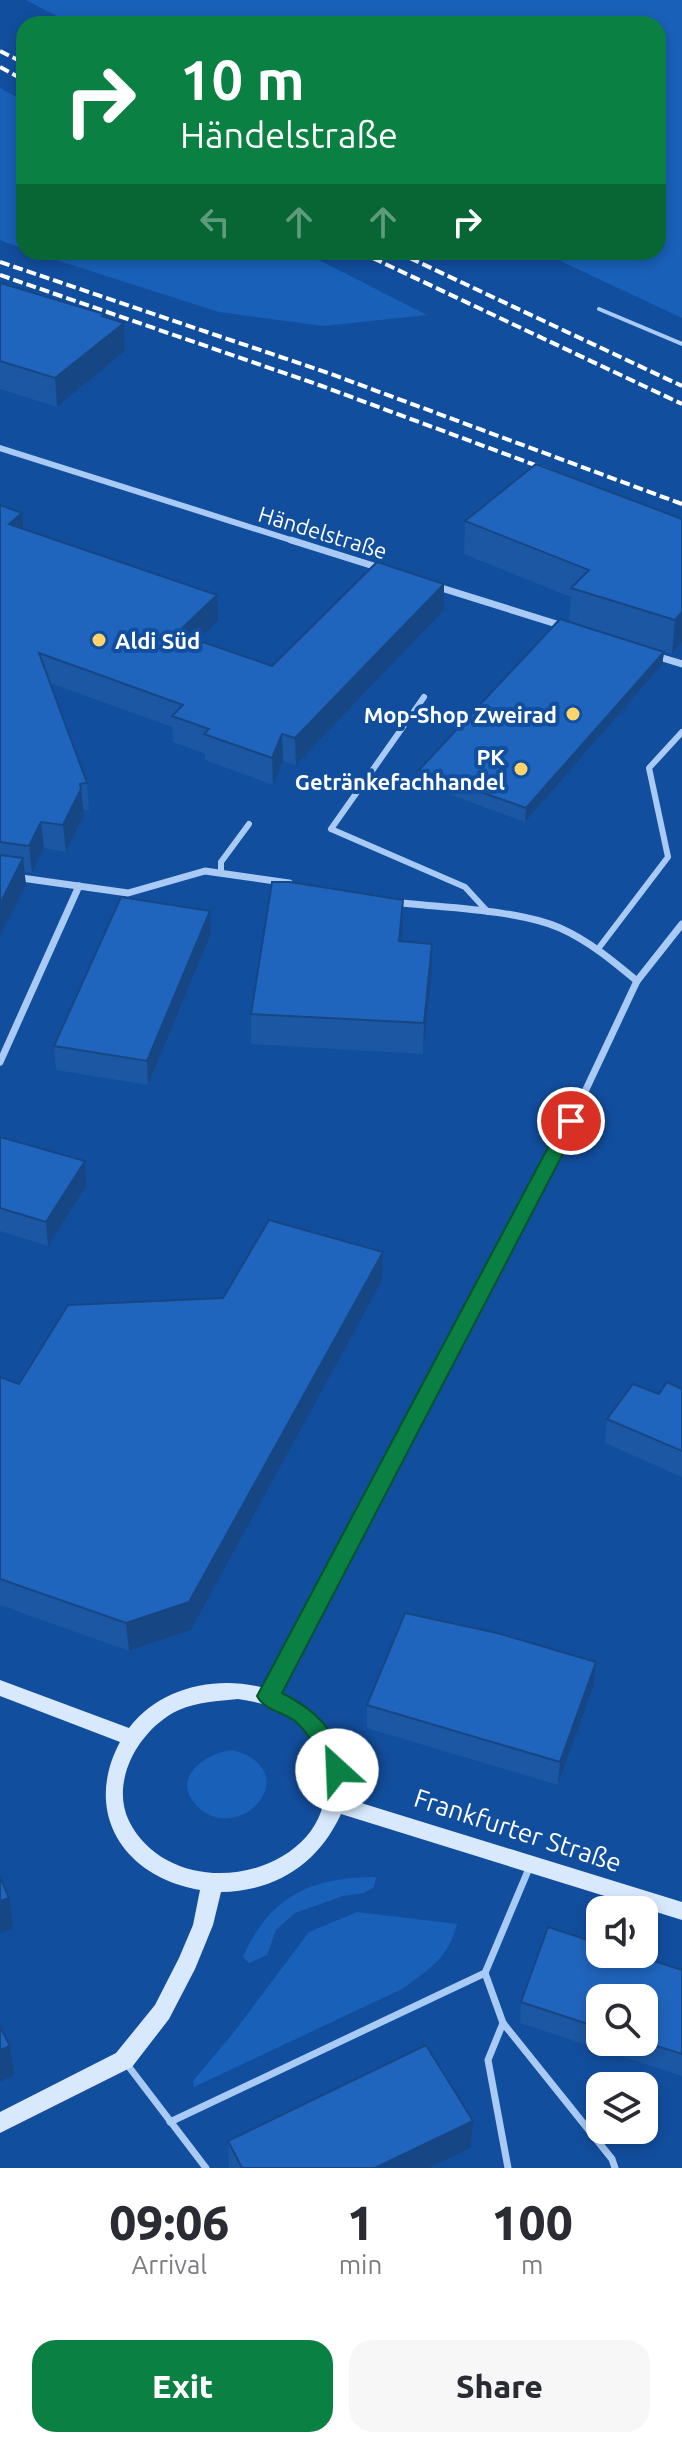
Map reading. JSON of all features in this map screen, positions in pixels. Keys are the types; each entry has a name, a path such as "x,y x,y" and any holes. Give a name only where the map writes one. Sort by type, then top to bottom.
{"main road":[{"path":"0,1688 130,1737"},
{"path":"238,1691 268,1696 301,1713 324,1738 337,1770 336,1804 320,1837 292,1864 254,1880 212,1884 169,1873 135,1847 116,1812 115,1774 130,1737 150,1716 177,1701 207,1692 238,1691"},
{"name":"Frankfurter Straße","path":"336,1804 682,1911"},
{"path":"0,2123 124,2060 162,2012 188,1962 203,1925 212,1884"}],"street":[{"name":"Händelstraße","path":"0,448 393,572"},
{"path":"424,582 576,630"},
{"path":"652,654 682,664"},
{"path":"0,875 128,893 205,871 299,885"},
{"path":"0,1062 79,886"},
{"path":"378,900 530,919 559,928 598,949 637,981"},
{"path":"268,1696 558,1149 637,981 682,924"}],"lane":[{"path":"599,309 682,344"},
{"path":"424,697 331,829 465,887 490,915"},
{"path":"598,949 668,857 649,768 682,732"},
{"path":"221,871 221,862 249,824"},
{"path":"170,2122 485,1973 531,1863"},
{"path":"485,1973 503,2023 612,2159 615,2168"},
{"path":"503,2023 488,2060 508,2168"},
{"path":"124,2060 206,2168"}],"shaded area":[{"path":"26,0 682,0 682,318 558,260 666,260 666,16 57,16"},
{"path":"0,88 16,97 16,246 0,240"},
{"path":"56,260 319,260 427,315 324,326 219,312"},
{"path":"233,1750 255,1760 265,1774 266,1788 259,1802 246,1813 231,1818 213,1817 189,1796 189,1777 203,1761"},
{"path":"376,1877 374,1887 364,1893 343,1896 295,1913 276,1930 267,1955 249,1963 243,1957 266,1919 295,1894 332,1881"},
{"path":"357,1912 457,1924 443,1954 402,1989 194,2087 193,2081 309,1932"}],"building":[{"path":"0,283 104,314 102,316 124,323 55,378 0,361"},
{"path":"536,464 682,519 682,612 675,620 571,588 589,570 465,521"},
{"path":"0,505 22,513 9,524 217,595 177,633 272,666 377,562 444,584 295,738 282,734 272,758 204,734 209,729 172,716 183,705 39,653 87,783 80,784 81,789 63,825 41,822 29,846 0,842"},
{"path":"560,619 664,652 526,808 419,770"},
{"path":"0,855 23,858 0,904"},
{"path":"272,882 290,882 403,900 399,941 432,944 424,1023 251,1014"},
{"path":"121,897 210,911 147,1061 54,1046"},
{"path":"0,1137 85,1161 46,1222 0,1208"},
{"path":"269,1220 383,1252 189,1602 126,1623 0,1579 0,1377 19,1384 68,1305 223,1298"},
{"path":"667,1382 682,1389 682,1451 607,1419 633,1384 659,1394"},
{"path":"405,1613 497,1633 596,1662 560,1762 367,1705"},
{"path":"0,1877 9,1898 0,1901"},
{"path":"548,1927 586,1939 586,1968 658,1968 658,1962 682,1970 682,2054 658,2046 658,1984 586,1984 586,2023 521,2002"},
{"path":"0,2027 10,2046 0,2050"},
{"path":"426,2045 473,2121 375,2168 242,2168 228,2141"}],"railway":[{"path":"0,51 16,59"},
{"path":"0,67 16,76"},
{"path":"377,260 682,404"},
{"path":"414,260 682,386"},
{"path":"0,262 331,374 682,504"},
{"path":"0,275 319,385 554,472"}],"place":[{"name":"Aldi Süd","path":"99,640"},
{"name":"Mop-Shop Zweirad","path":"573,714"},
{"name":"PK Getränkefachhandel","path":"521,769"}],"route":[{"path":"337,1770 324,1738 301,1713 268,1696 571,1121"}]}
